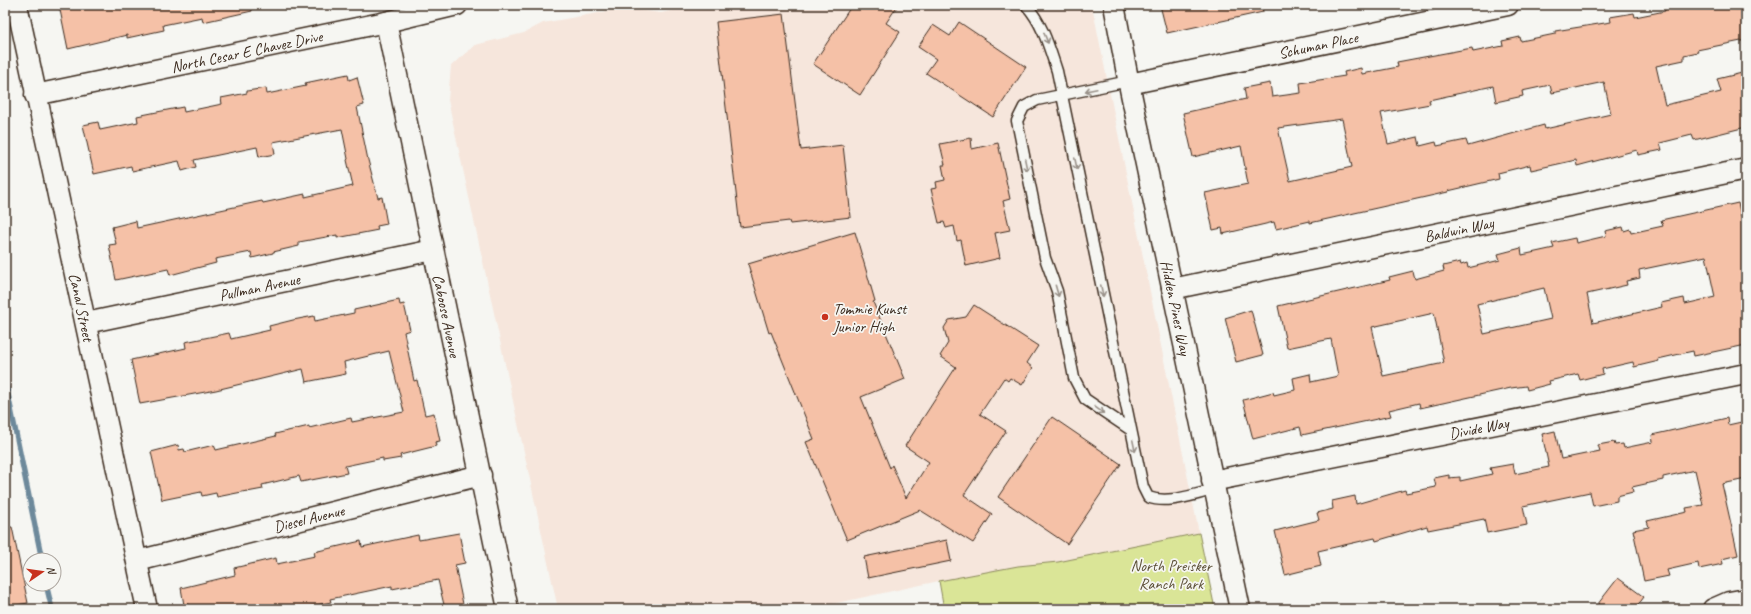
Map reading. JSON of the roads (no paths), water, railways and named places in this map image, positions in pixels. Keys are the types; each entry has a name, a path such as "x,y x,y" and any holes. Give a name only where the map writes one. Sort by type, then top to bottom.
{"street":[{"name":"Canal Street","path":"17,5 35,95 86,323 147,609"},
{"name":"North Cesar E Chavez Drive","path":"35,95 386,22 457,5"},
{"name":"Hidden Pines Way","path":"1114,5 1213,486 1240,609"},
{"name":"Schuman Place","path":"1129,83 1508,5"},
{"name":"Caboose Avenue","path":"386,22 508,609"},
{"name":"Baldwin Way","path":"1172,289 1746,169"},
{"name":"Pullman Avenue","path":"86,323 433,250"},
{"name":"Divide Way","path":"1213,486 1746,374"},
{"name":"Diesel Avenue","path":"137,561 481,475"},
{"path":"1713,609 1729,602 1746,599"}],"lane":[{"path":"1026,5 1039,23 1047,38 1057,71 1143,487 1148,497 1156,500 1169,499 1213,486"},
{"path":"1129,83 1031,102 1024,108 1017,122 1045,258 1057,291 1074,378 1085,399 1096,408 1131,430"}],"waterway":[{"path":"5,380 40,552"},
{"path":"48,592 52,609"}],"place":[{"name":"Tommie Kunst Junior High","path":"825,317"}],"park label":[{"name":"North Preisker Ranch Park","path":"1171,574"}]}
